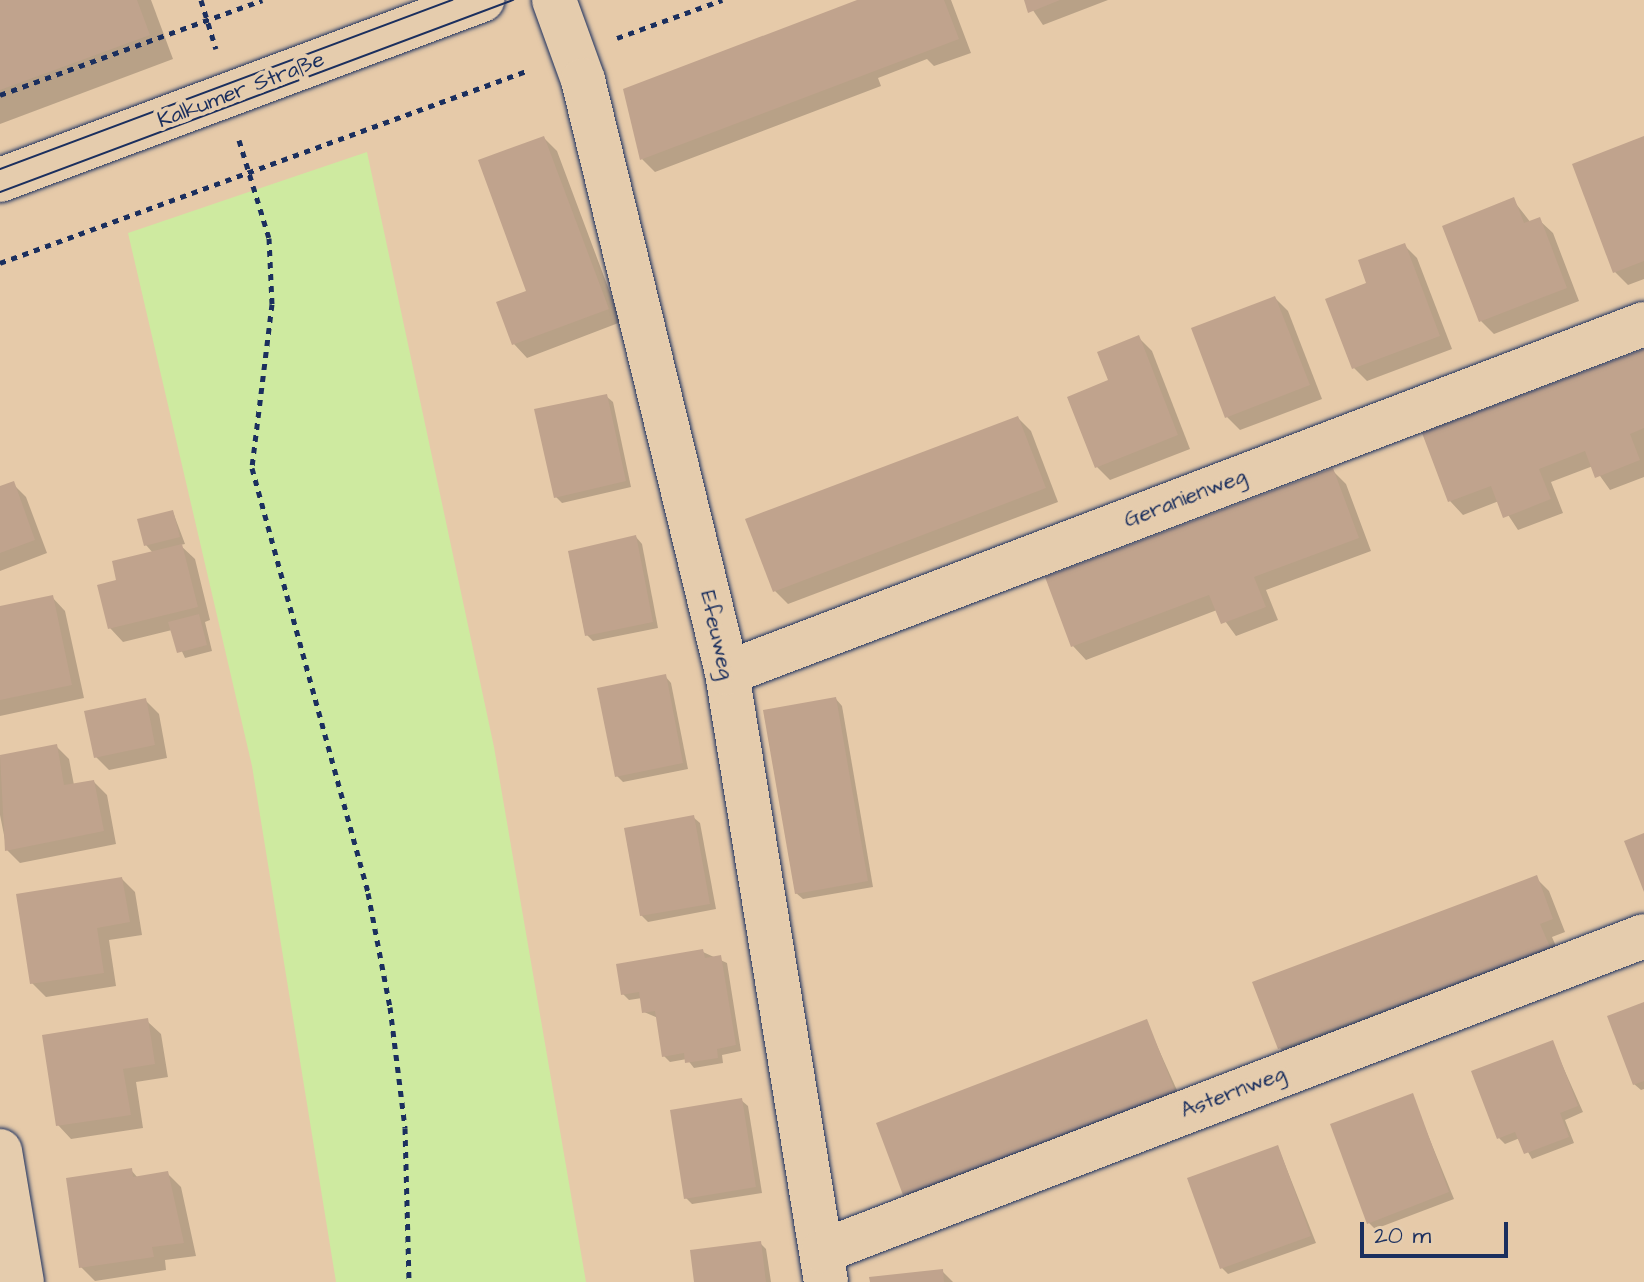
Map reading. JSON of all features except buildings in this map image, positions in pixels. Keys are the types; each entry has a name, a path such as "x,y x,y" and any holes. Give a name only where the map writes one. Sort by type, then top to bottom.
{"street":[{"name":"Kalkumer Straße","path":"0,180 482,0"},
{"name":"Efeuweg","path":"554,0 574,53 727,673 824,1266"},
{"name":"Geranienweg","path":"727,673 1644,324"},
{"name":"Asternweg","path":"824,1266 1644,936"},
{"path":"0,1151 22,1282"}],"path":[{"path":"201,0 208,20"},
{"path":"0,95 262,0"},
{"path":"0,263 722,0"},
{"path":"248,171 269,238 272,304 252,468 364,878 382,964 405,1128 409,1282"}],"green space":[{"path":"367,152 494,747 586,1282 336,1282 252,766 128,233"}],"tram line":[{"path":"0,169 452,0"},
{"path":"0,192 513,0"}]}
